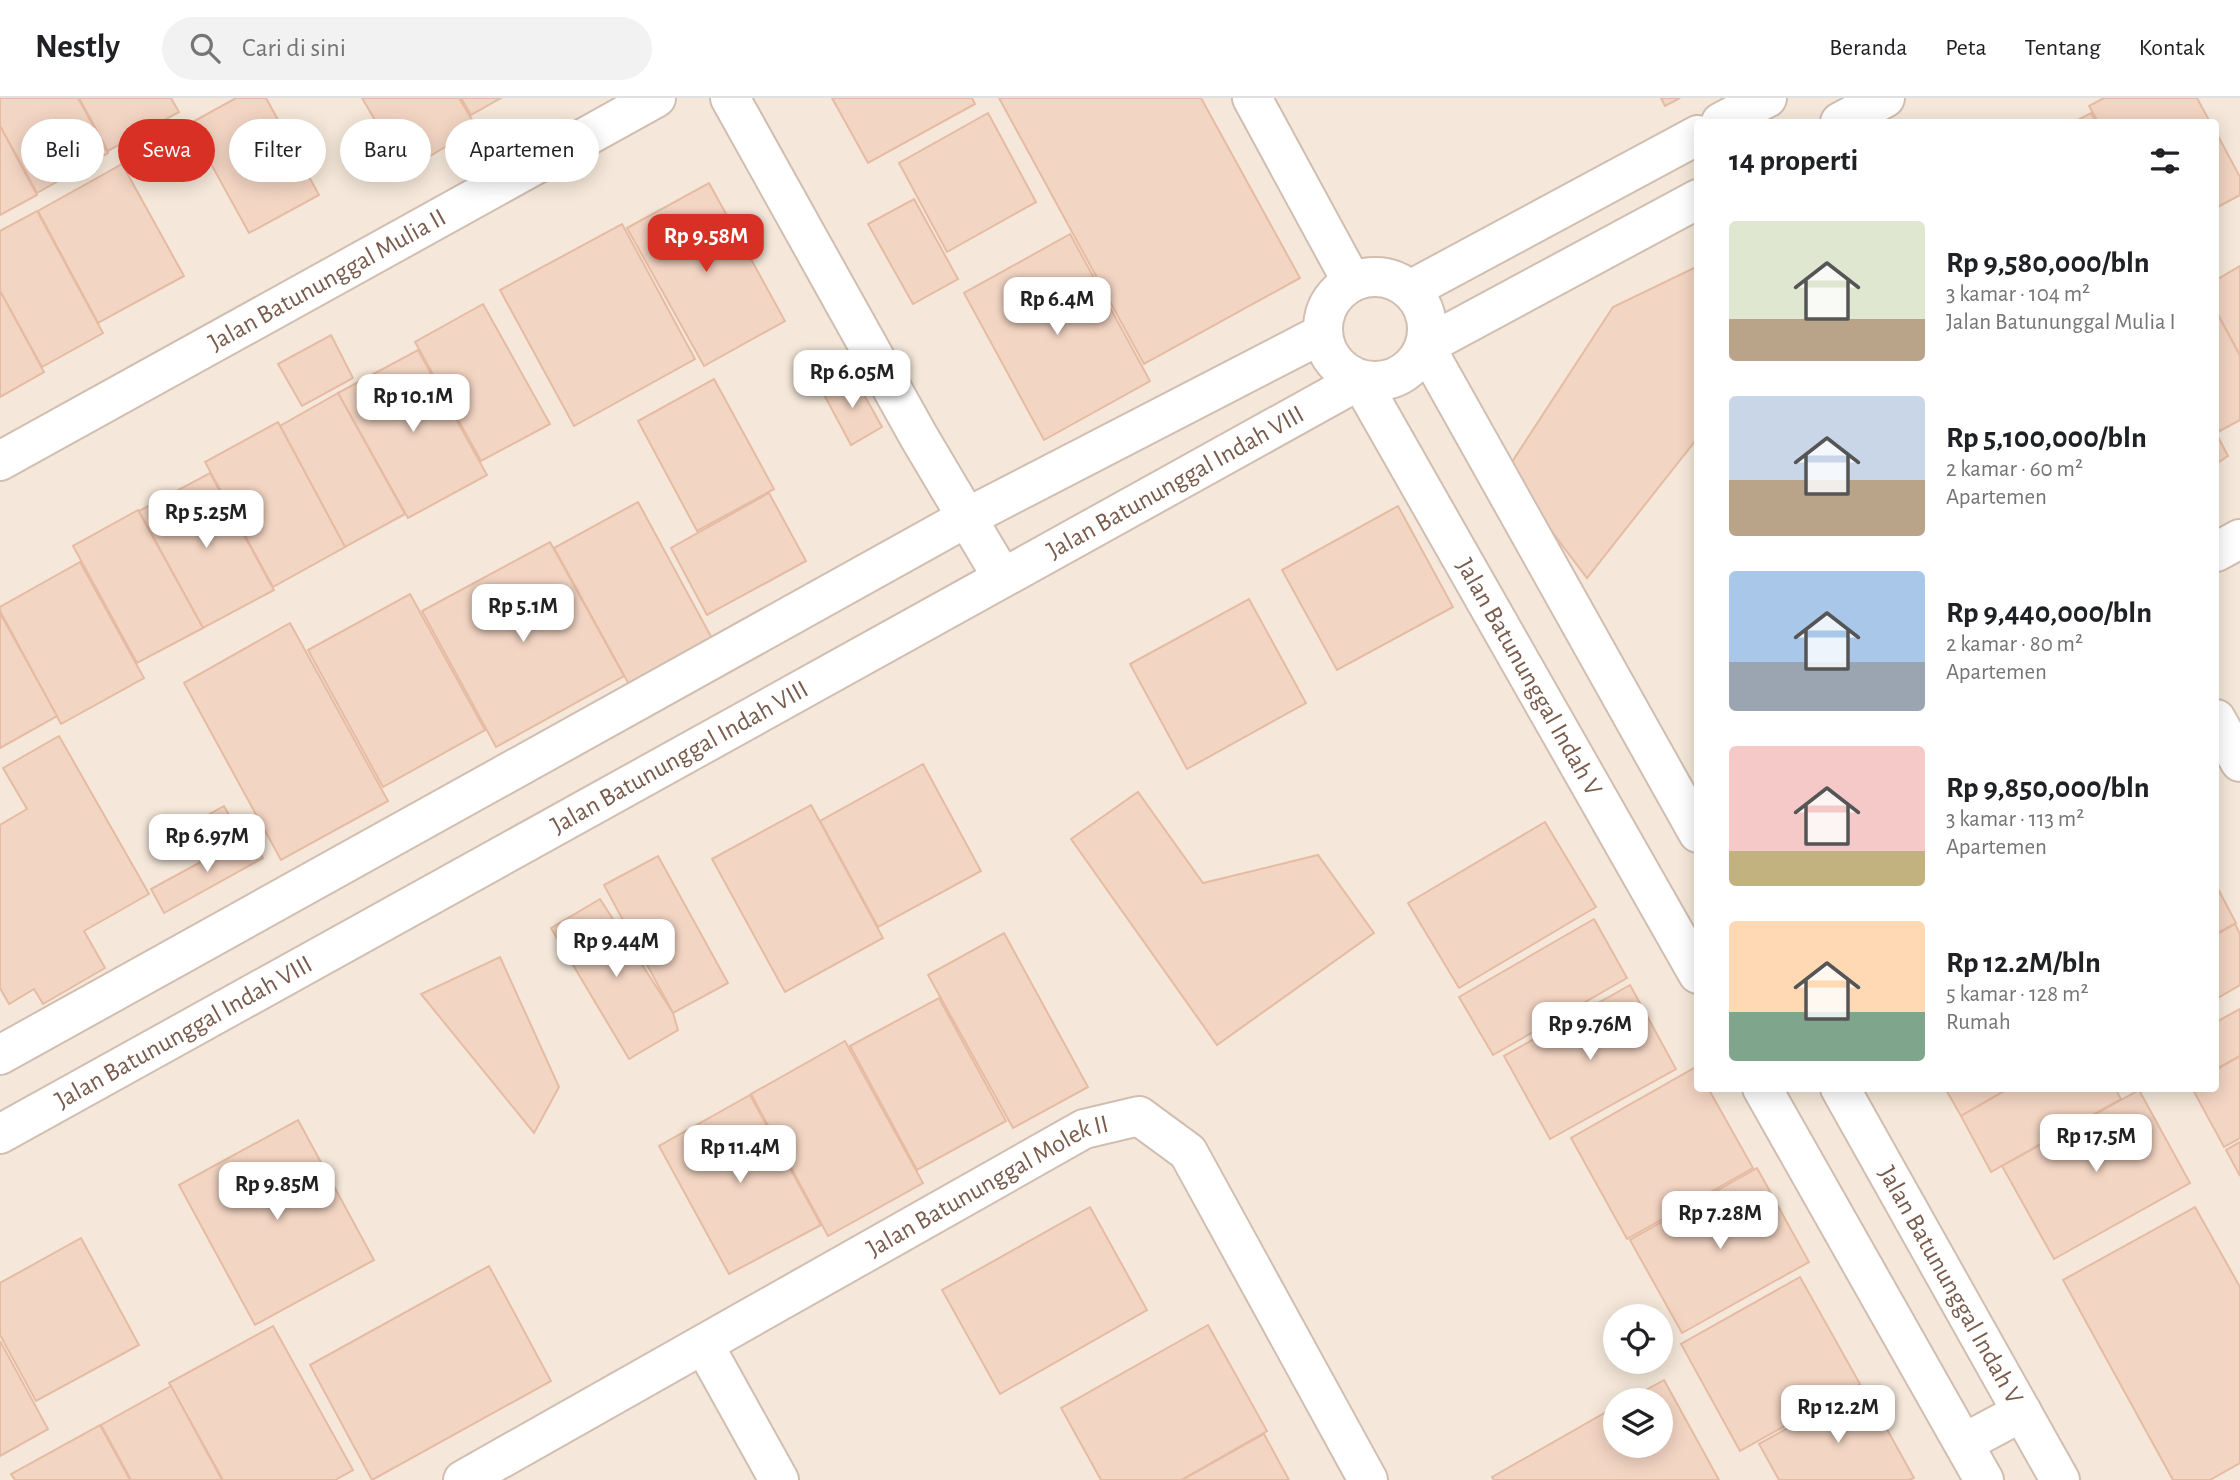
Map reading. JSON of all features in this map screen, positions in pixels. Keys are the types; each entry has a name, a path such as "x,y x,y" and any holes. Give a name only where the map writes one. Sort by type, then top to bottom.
{"street":[{"name":"Jalan Batununggal Mulia II","path":"0,461 656,98"},
{"path":"730,98 912,425 1002,577"},
{"path":"1252,98 1352,282"},
{"path":"1727,119 1767,98"},
{"path":"1846,119 1885,98"},
{"path":"1410,290 1694,137"},
{"path":"1425,346 1694,201"},
{"path":"1372,277 1393,279 1410,290 1423,306 1428,326 1425,346 1415,363 1399,376 1380,382 1360,380 1342,370 1329,354 1322,334 1325,313 1336,295 1352,282 1372,277"},
{"path":"0,1055 968,517 1322,334"},
{"path":"1425,346 1694,827"},
{"name":"Jalan Batununggal Indah VIII","path":"2,1128 1360,380"},
{"name":"Jalan Batununggal Indah V","path":"1360,380 1694,967"},
{"path":"2219,550 2240,539"},
{"path":"2219,724 2240,762"},
{"path":"1764,1092 1983,1480"},
{"name":"Jalan Batununggal Indah V","path":"1842,1092 2060,1480"},
{"name":"Jalan Batununggal Molek II","path":"463,1480 1084,1129 1139,1116 1188,1152 1368,1480"},
{"path":"704,1345 779,1480"},
{"path":"1964,1443 2022,1412"}],"shaded area":[{"path":"0,98 2240,98 2240,1480 0,1480"}],"building":[{"path":"0,98 78,98 89,119 21,119 21,164 0,126"},
{"path":"79,98 171,98 179,112 166,119 118,119 118,146 108,151 104,144 104,119 90,119"},
{"path":"236,98 266,98 277,119 229,119 229,182 312,182 319,195 249,233 215,171 215,119 198,119"},
{"path":"362,98 459,98 472,119 445,119 445,147 431,155 431,119 374,119"},
{"path":"461,98 501,98 471,115"},
{"path":"832,98 972,98 975,104 868,163"},
{"path":"999,98 1201,98 1300,278 1144,364"},
{"path":"1661,98 1680,98 1665,106"},
{"path":"2104,98 2197,98 2208,119 2096,119 2089,106"},
{"path":"988,113 1036,202 947,252 899,163"},
{"path":"2091,113 2094,119 2080,119"},
{"path":"0,126 21,165 21,182 30,182 37,195 0,215"},
{"path":"2219,138 2240,177 2240,195 2219,206"},
{"path":"118,166 118,182 132,182 184,276 98,323 38,211 90,182 104,182 104,174"},
{"path":"31,182 57,182 37,193"},
{"path":"709,183 785,321 704,366 627,228"},
{"path":"914,199 958,279 913,304 868,224"},
{"path":"37,211 103,333 42,367 0,291 0,231"},
{"path":"622,224 695,359 574,426 500,290"},
{"path":"1070,234 1150,381 1044,440 964,293"},
{"path":"2240,266 2240,355 2219,316 2219,278"},
{"path":"1694,268 1694,443 1587,578 1506,471 1613,307"},
{"path":"0,291 44,372 0,397"},
{"path":"483,304 550,424 481,461 415,342"},
{"path":"2219,317 2240,356 2240,420 2219,431"},
{"path":"331,335 353,378 302,406 278,364"},
{"path":"418,350 487,475 408,518 338,393"},
{"path":"853,375 882,427 851,445 822,391"},
{"path":"714,379 774,489 697,531 638,421"},
{"path":"338,393 405,514 345,547 280,426"},
{"path":"278,422 345,547 273,587 205,462"},
{"path":"2219,439 2228,456 2219,462"},
{"path":"210,473 274,590 203,628 139,511"},
{"path":"769,493 806,561 707,615 671,548"},
{"path":"638,502 714,642 631,688 554,548"},
{"path":"1398,506 1453,607 1337,670 1282,570"},
{"path":"138,510 203,628 137,663 73,546"},
{"path":"550,542 624,676 496,747 422,611"},
{"path":"80,562 144,678 61,724 0,607"},
{"path":"410,594 485,730 383,787 308,650"},
{"path":"1249,599 1306,703 1187,769 1130,664"},
{"path":"0,613 57,716 0,748"},
{"path":"290,623 388,801 281,860 184,683"},
{"path":"59,736 149,894 84,931 105,968 43,1004 34,989 9,1004 0,988 0,825 27,809 3,768"},
{"path":"923,764 981,871 878,927 820,821"},
{"path":"1138,792 1203,883 1318,855 1374,933 1217,1045 1071,839"},
{"path":"811,805 883,938 785,992 712,859"},
{"path":"224,806 240,835 205,854 190,825"},
{"path":"1545,822 1596,907 1459,988 1408,903"},
{"path":"250,835 263,858 164,913 151,889"},
{"path":"658,856 728,983 673,1013 604,885"},
{"path":"2219,891 2236,923 2219,932"},
{"path":"600,899 673,1013 678,1030 629,1059 551,928"},
{"path":"1594,919 1627,978 1493,1055 1459,997"},
{"path":"2235,924 2240,934 2240,985 2219,997 2219,933"},
{"path":"1004,933 1088,1087 1013,1128 928,975"},
{"path":"500,957 559,1087 534,1133 421,994"},
{"path":"1630,985 1676,1069 1550,1139 1504,1056"},
{"path":"939,998 1006,1121 917,1170 850,1046"},
{"path":"2240,1009 2240,1056 2219,1067 2219,1020"},
{"path":"845,1041 923,1183 828,1236 751,1094"},
{"path":"2240,1056 2240,1138 2224,1147 2194,1092 2219,1092 2219,1068"},
{"path":"1694,1068 1694,1092 1710,1092 1753,1168 1627,1239 1571,1138"},
{"path":"1947,1092 2002,1092 1961,1116"},
{"path":"2003,1092 2117,1092 2121,1099 1991,1172 1961,1116"},
{"path":"2135,1092 2140,1092 2190,1183 2054,1259 2002,1166"},
{"path":"750,1095 821,1225 729,1274 659,1146"},
{"path":"298,1120 374,1260 255,1325 179,1185"},
{"path":"2240,1142 2240,1176 2226,1150"},
{"path":"1757,1168 1809,1262 1682,1333 1673,1317 1673,1304 1666,1304 1630,1240"},
{"path":"1090,1207 1147,1310 1000,1394 942,1290"},
{"path":"2195,1207 2240,1287 2240,1463 2210,1480 2173,1480 2063,1280"},
{"path":"81,1238 139,1345 36,1401 0,1335 0,1283"},
{"path":"489,1266 551,1381 372,1480 310,1365"},
{"path":"1800,1277 1860,1384 1740,1451 1681,1344"},
{"path":"1208,1325 1267,1431 1181,1480 1101,1480 1061,1408"},
{"path":"273,1326 353,1470 335,1480 223,1480 169,1383"},
{"path":"0,1341 48,1429 0,1456"},
{"path":"1664,1380 1668,1388 1650,1388"},
{"path":"171,1386 222,1480 131,1480 101,1425"},
{"path":"1863,1386 1914,1478 1779,1480 1759,1444"},
{"path":"1673,1396 1719,1480 1494,1480 1492,1477 1603,1414 1603,1458 1673,1458"},
{"path":"100,1425 130,1480 15,1480 11,1474"},
{"path":"1264,1434 1289,1480 1182,1480"}]}
